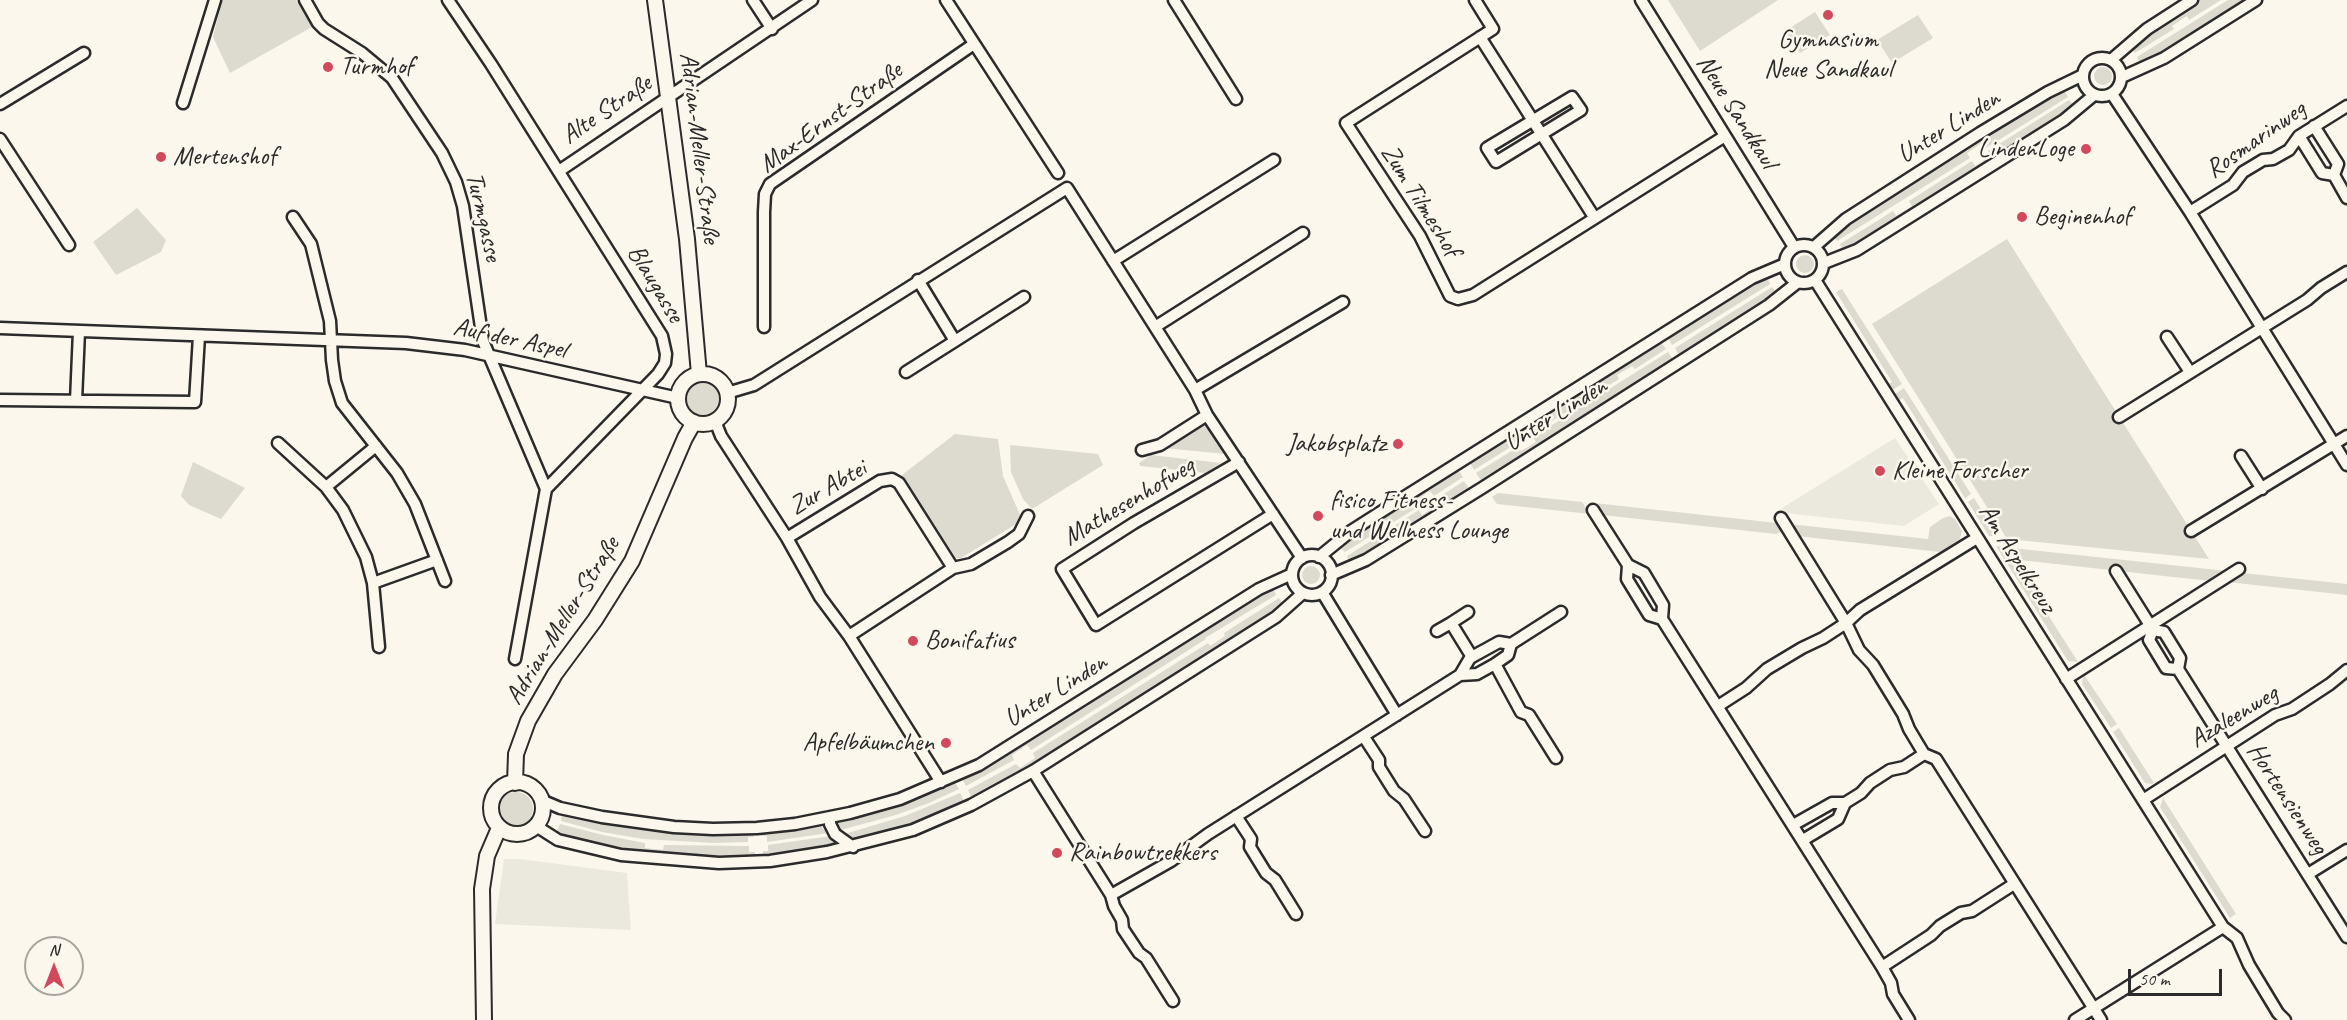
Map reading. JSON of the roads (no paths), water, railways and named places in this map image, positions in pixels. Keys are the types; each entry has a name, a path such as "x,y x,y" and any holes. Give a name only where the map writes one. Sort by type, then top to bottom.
{"street":[{"path":"183,103 214,0"},
{"name":"Turmgasse","path":"304,0 324,29 362,53 392,78 442,153 456,182 463,206 483,341 546,489"},
{"name":"Blaugasse","path":"448,0 662,336 666,354 658,374 643,391 546,489"},
{"name":"Adrian-Meller-Straße","path":"655,0 687,239 699,374"},
{"path":"753,0 772,29"},
{"name":"Alte Straße","path":"559,171 812,0"},
{"path":"946,0 1058,173"},
{"path":"1174,0 1236,99"},
{"path":"1475,0 1493,29 1480,37 1594,218"},
{"name":"Neue Sandkaul","path":"1641,0 1794,247"},
{"path":"2111,60 2179,3 2192,0"},
{"path":"2122,77 2164,58 2256,0"},
{"name":"Zum Tilmeshof","path":"1480,37 1346,123 1420,236 1450,296 1458,299 1473,295 1725,136"},
{"name":"Max-Ernst-Straße","path":"764,327 764,212 765,194 770,184 975,44"},
{"path":"0,104 84,53"},
{"path":"2104,58 2111,60 2118,67 2122,77 2119,87 2106,96 2094,95 2086,87 2083,75 2092,61 2104,58"},
{"name":"Unter Linden","path":"1814,247 1846,219 1980,133 2048,92 2083,75"},
{"name":"Rosmarinweg","path":"2112,94 2190,212 2347,465"},
{"path":"1824,263 1857,250 2064,120 2094,95"},
{"path":"1572,97 1581,110 1542,134 1496,162 1487,148 1572,97"},
{"name":"Rosmarinweg","path":"2190,212 2233,184 2243,172 2289,150 2299,136 2347,106"},
{"path":"2314,126 2338,165 2334,175"},
{"path":"2299,136 2322,173 2334,175"},
{"path":"0,139 69,245"},
{"path":"1113,261 1274,160"},
{"path":"2334,175 2347,198"},
{"path":"728,393 754,385 1067,188 1195,390 1207,415 1302,558"},
{"path":"293,217 311,244 330,321 335,381 342,403 397,473 415,504 445,581"},
{"path":"1155,327 1303,233"},
{"path":"1804,244 1814,247 1821,254 1824,263 1822,273 1815,280 1798,282 1789,275 1785,264 1787,254 1794,247 1804,244"},
{"name":"Unter Linden","path":"1319,557 1351,531 1752,278 1785,264"},
{"path":"2119,417 2307,300 2321,288 2347,272"},
{"path":"918,280 955,341"},
{"name":"Am Aspelkreuz","path":"1815,280 2223,927 2237,938 2249,965 2278,1013 2285,1020"},
{"name":"Unter Linden","path":"1331,575 1366,560 1482,488 1769,305 1798,282"},
{"path":"906,372 1024,297"},
{"path":"1195,390 1343,302"},
{"name":"Auf der Aspel","path":"0,328 406,343 465,350 678,399"},
{"path":"76,401 79,331"},
{"path":"0,400 195,402 199,336"},
{"path":"2167,337 2190,372"},
{"path":"699,374 707,374 718,379 728,393 726,409 715,421 704,424 694,422 683,414 678,399 679,391 685,381 699,374"},
{"name":"Mathesenhofweg","path":"1142,450 1160,445 1207,415"},
{"name":"Zur Abtei","path":"715,421 722,436 787,538 820,597 849,636 941,782"},
{"name":"Adrian-Meller-Straße","path":"515,783 516,754 528,721 555,674 595,620 632,561 694,422"},
{"path":"2191,531 2347,436"},
{"path":"278,443 326,487 343,510 366,557 373,583 379,647"},
{"path":"326,487 376,446"},
{"path":"2241,456 2262,489"},
{"name":"Mathesenhofweg","path":"1239,462 1134,523 1062,569 1096,625 1273,514"},
{"name":"Zur Abtei","path":"787,538 880,481 892,479 899,483 953,568"},
{"path":"515,659 546,489"},
{"path":"1593,510 1628,565 1644,573 1663,605 1662,619 1882,967 1891,983 1893,994 1909,1020"},
{"path":"849,636 953,568 971,564 1008,542 1019,534 1028,516"},
{"path":"1781,518 1846,623 1859,650 1873,665 1903,714 1924,754 1936,759 2101,1020"},
{"path":"1718,706 1746,688 1767,669 1846,623 1860,610 1977,538"},
{"path":"1308,556 1319,557 1326,562 1331,575 1329,585 1322,592 1312,595 1303,593 1294,585 1292,574 1297,562 1308,556"},
{"path":"373,583 437,560"},
{"path":"1628,565 1627,579 1649,615 1662,619"},
{"path":"2066,679 2152,628 2239,568"},
{"path":"2116,571 2152,628 2164,632 2180,658 2178,669 2226,747"},
{"name":"Unter Linden","path":"541,800 581,813 674,827 757,828 830,817 900,799 979,765 1259,589 1292,574"},
{"path":"1322,592 1397,715"},
{"path":"536,826 558,840 621,855 660,860 719,863 770,861 853,847 913,830 993,794 1033,771 1275,617 1303,593"},
{"path":"1437,631 1468,612"},
{"path":"1111,895 1187,851 1236,816 1460,675 1472,657 1499,642 1511,644 1561,612"},
{"path":"1451,622 1472,657"},
{"path":"2152,628 2149,640 2166,668 2178,669"},
{"path":"1460,675 1477,674 1495,664 1508,655 1511,644"},
{"path":"1495,664 1521,712 1529,715 1556,758"},
{"name":"Azaleenweg","path":"2143,800 2275,715 2292,709 2347,670"},
{"path":"1364,737 1379,760 1378,767 1394,791 1404,799 1425,831"},
{"name":"Hortensienweg","path":"2226,747 2347,938"},
{"path":"1793,825 1832,803 1845,803 1861,793 1870,783 1890,771 1904,767 1924,754"},
{"path":"1033,771 1111,895 1122,920 1123,929 1138,953 1146,958 1173,1001"},
{"path":"515,783 529,786 535,790 541,800 541,817 536,826 526,832 516,834 500,828 492,814 492,801 500,789 515,783"},
{"path":"1803,840 1838,819 1845,803"},
{"path":"1236,816 1251,839 1250,847 1266,873 1275,880 1296,914"},
{"path":"830,817 830,824 835,834 853,847"},
{"path":"484,1020 483,879 487,856 500,828"},
{"path":"2308,874 2347,850"},
{"path":"1882,967 1931,935 1940,926 1961,913 1972,911 2014,884"},
{"path":"2075,1020 2223,927"}],"place":[{"name":"Gymnasium Neue Sandkaul","path":"1828,15"},
{"name":"Turmhof","path":"328,67"},
{"name":"LindenLoge","path":"2086,149"},
{"name":"Mertenshof","path":"161,157"},
{"name":"Beginenhof","path":"2022,217"},
{"name":"Jakobsplatz","path":"1398,444"},
{"name":"Kleine Forscher","path":"1880,471"},
{"name":"fisico Fitness- und Wellness Lounge","path":"1318,516"},
{"name":"Bonifatius","path":"913,641"},
{"name":"Apfelbäumchen","path":"946,743"},
{"name":"Rainbowtrekkers","path":"1057,853"}]}
